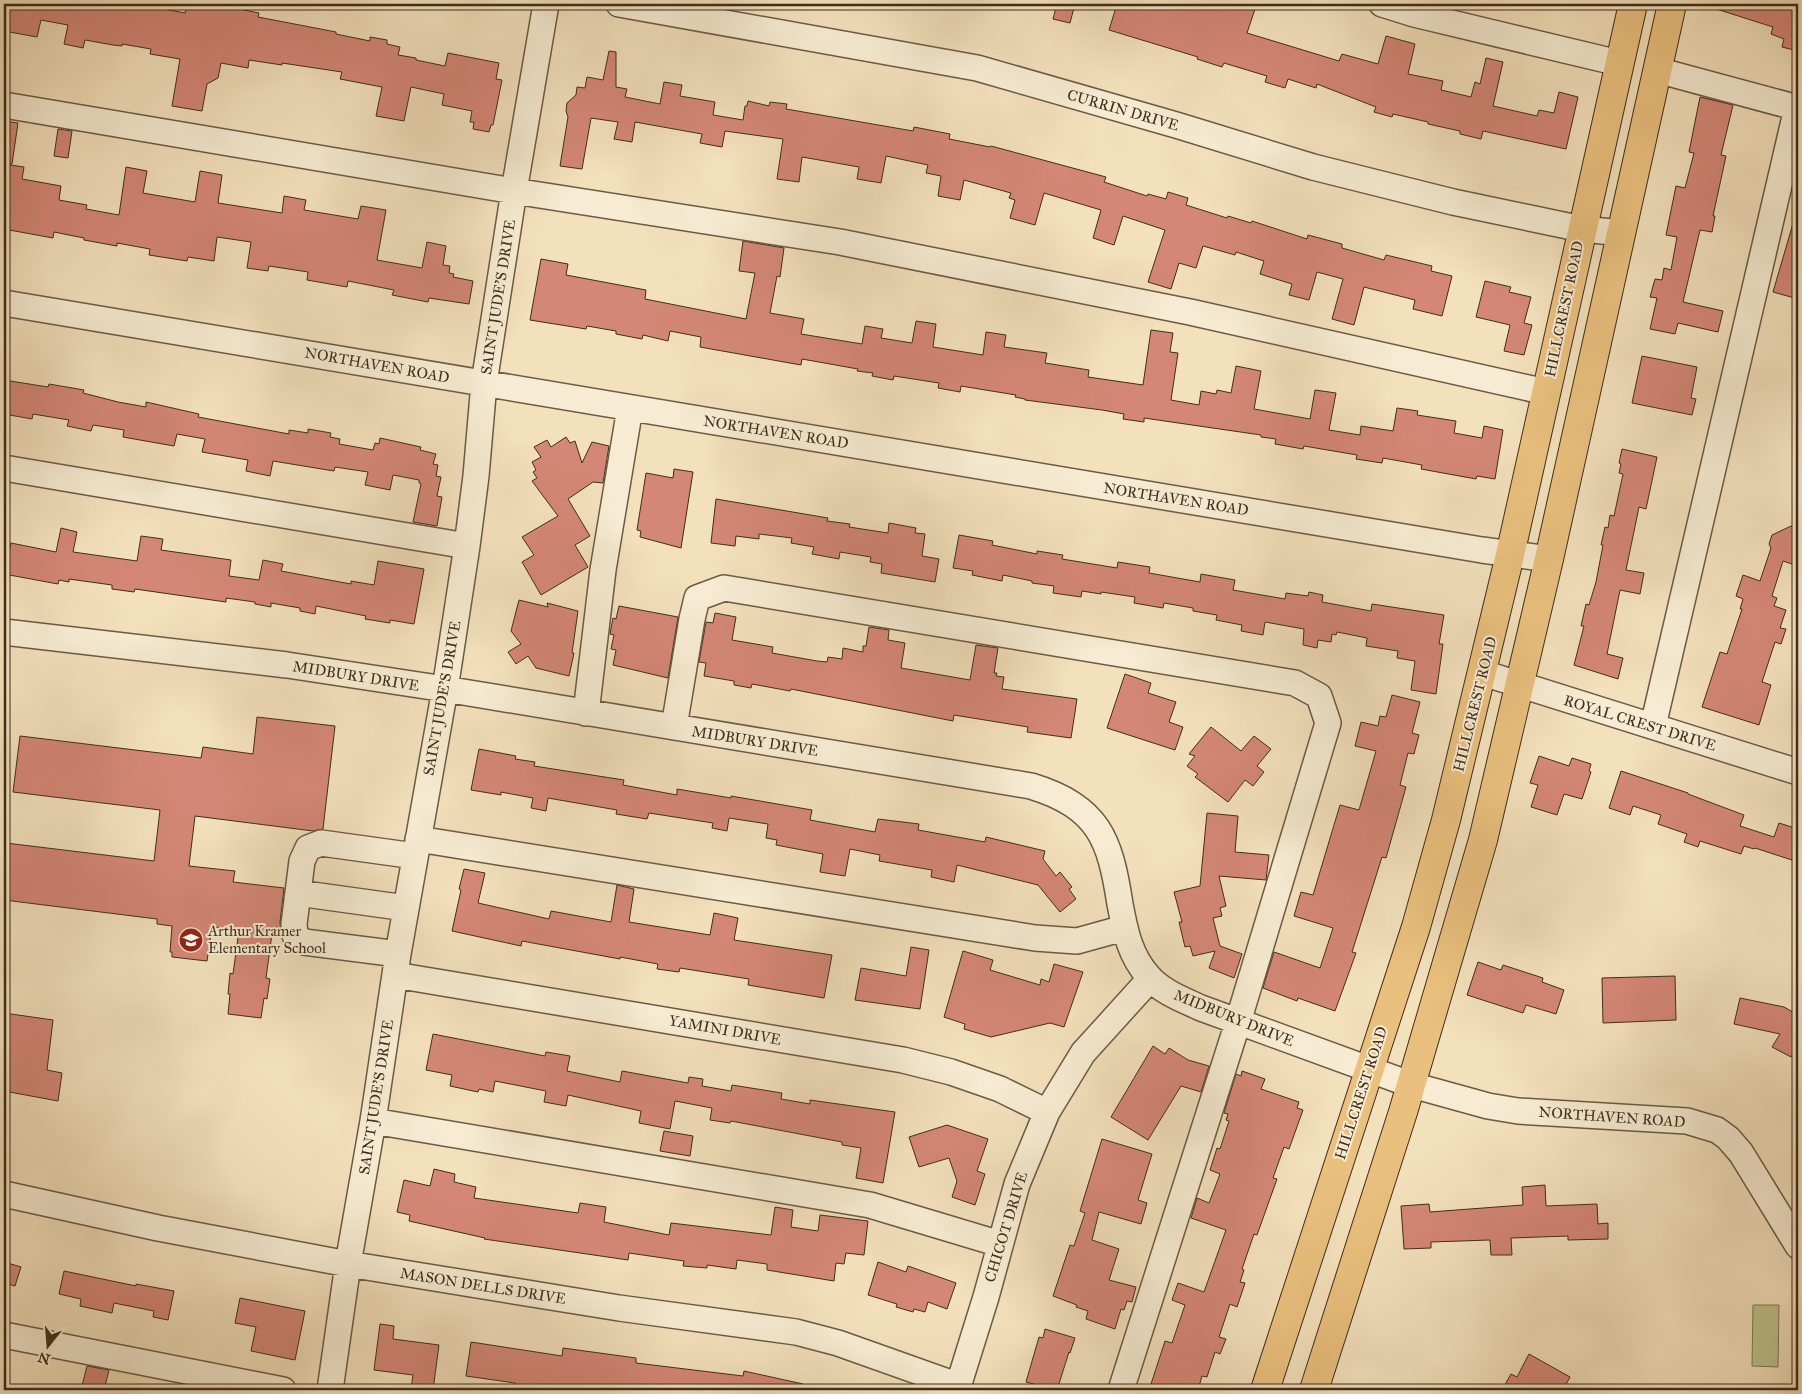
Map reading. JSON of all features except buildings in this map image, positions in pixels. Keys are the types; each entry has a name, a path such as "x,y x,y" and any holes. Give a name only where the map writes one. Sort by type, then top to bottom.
{"main road":[{"name":"HILLCREST ROAD","path":"1265,1390 1416,928 1434,865 1483,673 1633,4"},
{"path":"1314,1390 1412,1085 1483,840 1549,559 1672,4"}],"street":[{"name":"SAINT JUDE'S DRIVE","path":"330,1390 348,1264 373,1121 416,847 445,689 476,476 484,384 546,4"},
{"name":"CURRIN DRIVE","path":"619,4 977,68 1176,125 1313,167 1453,202 1582,229 1622,233"},
{"path":"1382,4 1414,14 1619,63"},
{"path":"1653,726 1798,108 1657,70"},
{"path":"4,105 514,191 840,242 1190,312 1546,392"},
{"name":"NORTHAVEN ROAD","path":"4,303 1510,555 1549,559"},
{"path":"586,713 603,570 630,408"},
{"path":"4,468 467,546"},
{"path":"674,727 697,598 724,588 1294,683 1319,696 1328,723 1238,1022 1121,1390"},
{"name":"MIDBURY DRIVE","path":"4,632 287,666 445,689 1031,786 1053,793 1071,803 1089,818 1103,835 1115,871 1124,928 1136,960 1150,979 1171,994 1201,1008 1369,1070"},
{"name":"ROYAL CREST DRIVE","path":"1483,673 1518,686 1798,772"},
{"path":"406,908 298,893 302,860 308,848 321,843 416,847 1035,938 1077,941 1124,928"},
{"name":"YAMINI DRIVE","path":"298,893 294,924 295,935 304,942 397,964 903,1060 951,1072 1000,1088 1047,1112"},
{"name":"CHICOT DRIVE","path":"958,1388 986,1297 1017,1184 1047,1112 1083,1053 1150,979"},
{"name":"NORTHAVEN ROAD","path":"1369,1070 1412,1085 1488,1106 1518,1111 1687,1121 1717,1130 1742,1152 1798,1246"},
{"path":"373,1121 870,1205 1000,1244"},
{"name":"MASON DELLS DRIVE","path":"4,1194 158,1228 348,1264 619,1308 796,1332 838,1343 958,1388"},
{"path":"4,1335 283,1390"}],"green space":[{"path":"1753,1305 1779,1305 1778,1367 1752,1366"}],"place":[{"name":"Arthur Kramer Elementary School","path":"191,940"}]}
